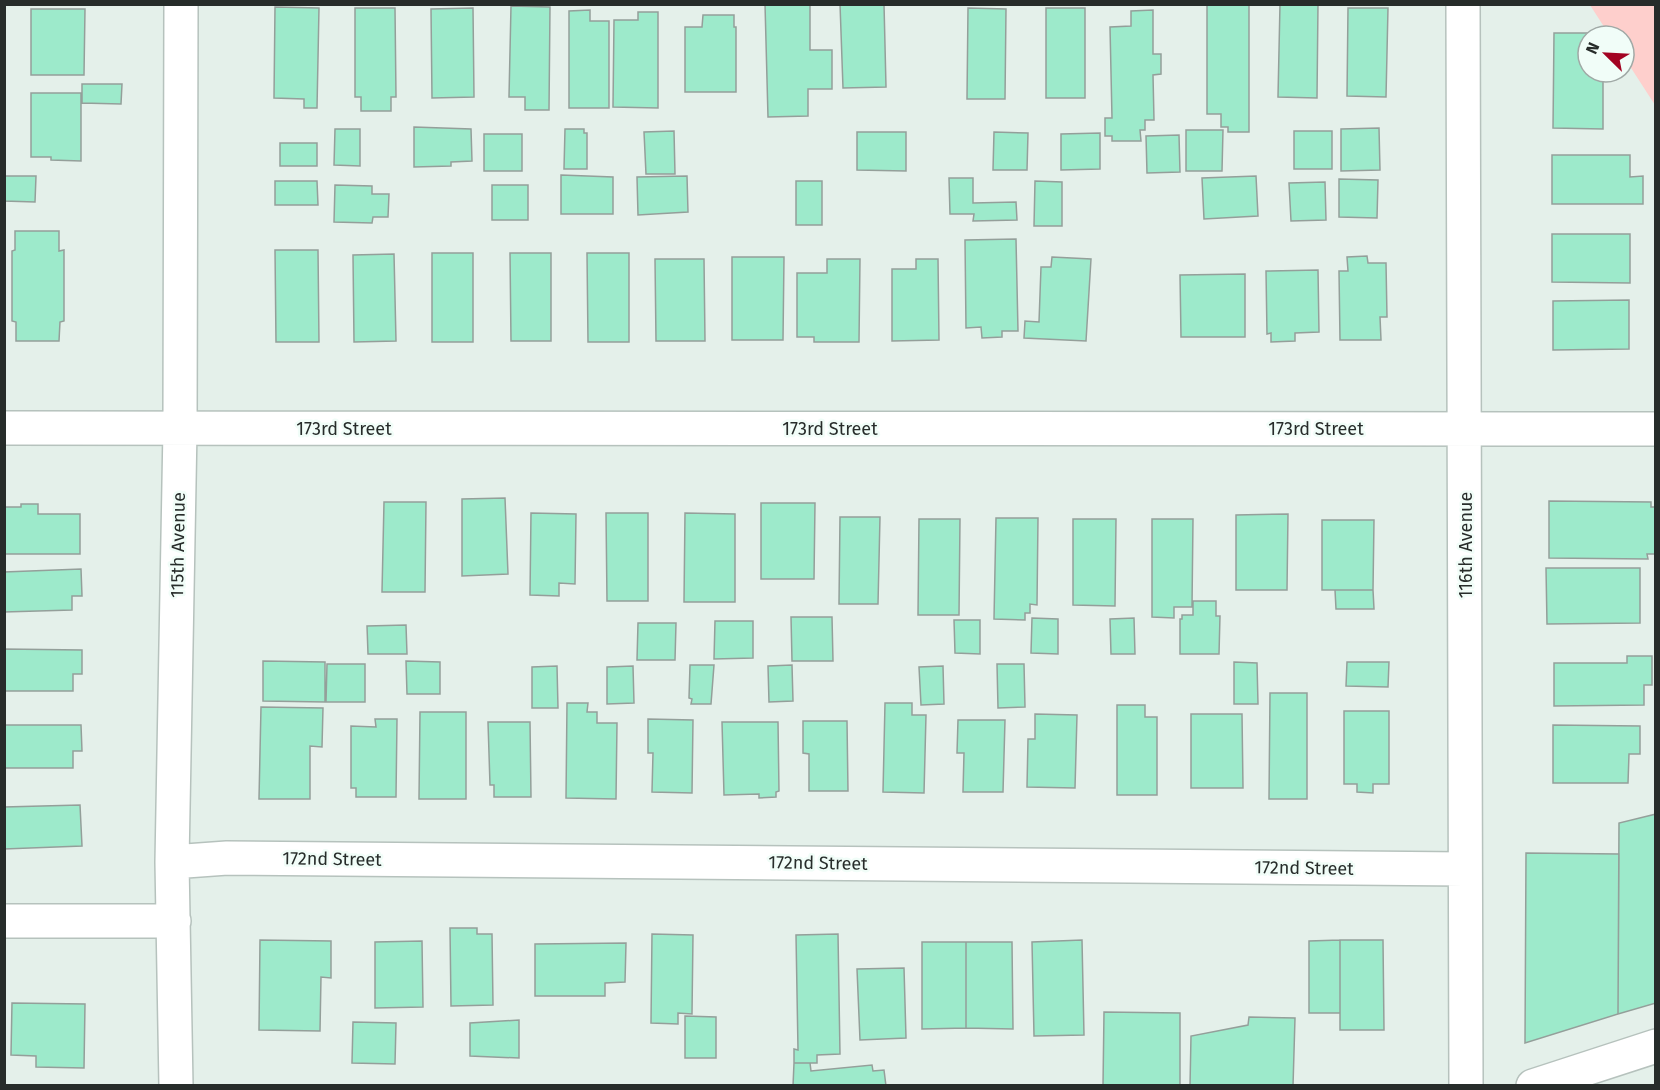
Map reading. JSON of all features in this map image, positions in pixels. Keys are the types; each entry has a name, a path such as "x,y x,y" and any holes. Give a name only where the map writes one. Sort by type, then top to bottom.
{"street":[{"name":"115th Avenue","path":"176,1086 172,862 180,429 181,4"},
{"name":"116th Avenue","path":"1463,4 1466,429 1464,869 1466,1086"},
{"name":"173rd Street","path":"4,428 1656,429"},
{"name":"172nd Street","path":"172,862 239,858 1464,869"},
{"path":"4,921 174,921"},
{"path":"1533,1086 1656,1046"}],"shaded area":[{"path":"1590,5 1655,5 1655,105 1636,76 1636,24 1602,24"}],"building":[{"path":"765,4 810,5 810,50 832,50 832,89 808,89 808,116 768,117"},
{"path":"840,4 884,4 886,87 843,88"},
{"path":"1207,4 1249,4 1249,132 1228,132 1228,127 1221,127 1221,114 1207,114"},
{"path":"1280,4 1318,4 1317,98 1278,97"},
{"path":"511,6 550,7 549,110 525,110 525,97 509,97"},
{"path":"275,7 319,8 317,108 304,108 304,99 274,98"},
{"path":"355,8 395,8 396,97 391,97 391,111 361,111 361,97 355,97"},
{"path":"473,8 474,97 432,98 431,9"},
{"path":"968,8 1006,9 1005,99 967,99"},
{"path":"1046,8 1085,8 1085,98 1046,98"},
{"path":"1348,8 1388,8 1386,97 1347,96"},
{"path":"31,9 85,9 84,75 31,75"},
{"path":"590,10 590,21 609,21 609,108 569,108 569,11"},
{"path":"1153,10 1153,54 1161,54 1161,74 1153,75 1154,120 1145,120 1145,130 1140,130 1141,141 1112,141 1112,136 1105,136 1105,118 1112,118 1110,27 1131,26 1131,11"},
{"path":"638,12 658,12 658,108 613,107 614,20 638,20"},
{"path":"703,15 734,15 736,92 685,92 685,27 702,27"},
{"path":"1554,33 1576,33 1576,84 1603,84 1603,129 1553,128"},
{"path":"82,84 122,84 121,104 82,103"},
{"path":"31,93 81,93 81,161 31,157"},
{"path":"414,127 471,129 472,161 451,162 451,166 414,167"},
{"path":"1379,128 1380,170 1341,171 1341,129"},
{"path":"335,129 360,129 360,166 334,165"},
{"path":"565,129 584,129 584,133 587,133 587,169 564,169"},
{"path":"1186,130 1223,130 1222,171 1186,171"},
{"path":"674,131 675,174 646,174 644,132"},
{"path":"1294,131 1332,131 1332,169 1294,169"},
{"path":"857,132 906,132 906,171 857,170"},
{"path":"994,132 1028,133 1027,170 993,170"},
{"path":"1100,133 1100,169 1061,170 1061,134"},
{"path":"484,134 522,134 522,171 484,171"},
{"path":"1179,135 1180,172 1147,173 1146,136"},
{"path":"280,143 317,143 317,166 280,166"},
{"path":"1552,155 1630,155 1630,177 1643,176 1643,204 1552,204"},
{"path":"561,175 613,177 613,214 561,214"},
{"path":"4,176 36,176 35,202 4,201"},
{"path":"687,176 688,212 638,215 637,177"},
{"path":"1256,176 1258,216 1204,219 1202,178"},
{"path":"949,178 973,178 973,203 1016,202 1017,220 973,221 974,214 950,214"},
{"path":"1339,179 1378,180 1377,218 1339,217"},
{"path":"275,181 317,181 318,205 275,205"},
{"path":"796,181 822,181 822,225 796,225"},
{"path":"1035,181 1062,182 1062,226 1034,226"},
{"path":"1325,182 1326,220 1291,221 1289,183"},
{"path":"335,185 372,186 372,194 389,194 388,217 373,217 372,223 334,222"},
{"path":"492,185 528,185 528,220 492,220"},
{"path":"15,231 59,231 59,251 64,250 64,321 60,322 59,341 16,341 16,322 12,321 12,251 15,250"},
{"path":"1552,234 1630,234 1630,283 1552,282"},
{"path":"1016,239 1018,331 1002,331 1002,337 982,338 981,327 966,328 965,240"},
{"path":"275,250 318,250 319,342 276,342"},
{"path":"432,253 473,253 473,342 432,342"},
{"path":"510,253 551,253 551,341 511,341"},
{"path":"587,253 629,253 629,342 588,342"},
{"path":"394,254 396,341 354,342 353,255"},
{"path":"1367,256 1368,263 1386,263 1387,317 1380,317 1381,340 1340,340 1339,271 1348,271 1347,257"},
{"path":"732,257 784,257 783,340 732,340"},
{"path":"1052,257 1091,259 1086,341 1024,338 1025,321 1039,322 1041,267 1051,267"},
{"path":"655,259 704,259 705,341 656,341"},
{"path":"827,259 860,259 859,342 814,342 814,337 797,337 797,273 827,273"},
{"path":"916,259 938,259 939,340 892,341 892,269 916,269"},
{"path":"1318,270 1319,332 1295,333 1295,341 1271,342 1271,333 1267,334 1266,271"},
{"path":"1245,274 1245,337 1181,337 1180,275"},
{"path":"1629,300 1629,349 1553,350 1553,301"},
{"path":"505,498 508,574 462,576 462,499"},
{"path":"1549,501 1651,502 1651,507 1656,507 1656,554 1647,554 1648,559 1549,558"},
{"path":"384,502 426,502 425,592 382,592"},
{"path":"761,503 815,503 814,579 761,579"},
{"path":"21,504 38,504 38,514 80,514 80,554 4,554 4,507 21,507"},
{"path":"531,513 576,514 575,584 559,583 559,596 530,595"},
{"path":"606,513 648,513 648,601 607,601"},
{"path":"685,513 735,514 735,602 684,602"},
{"path":"1288,514 1287,590 1236,590 1236,515"},
{"path":"840,517 880,517 878,604 839,604"},
{"path":"996,518 1038,518 1037,605 1030,604 1030,613 1025,613 1025,620 994,619"},
{"path":"919,519 960,519 959,615 918,615"},
{"path":"1073,519 1116,519 1115,606 1073,605"},
{"path":"1152,519 1193,519 1192,607 1174,607 1174,618 1152,617"},
{"path":"1322,520 1374,520 1373,590 1322,590"},
{"path":"1546,568 1640,568 1640,623 1547,624"},
{"path":"81,569 82,596 72,596 72,610 4,612 4,572"},
{"path":"1335,590 1373,590 1374,609 1336,609"},
{"path":"1193,601 1216,601 1216,616 1220,616 1219,654 1180,654 1180,619 1182,615 1193,615"},
{"path":"791,617 832,617 833,661 792,661"},
{"path":"1032,618 1058,619 1058,654 1031,653"},
{"path":"1134,618 1135,654 1111,654 1110,619"},
{"path":"954,620 980,620 980,654 955,653"},
{"path":"715,621 753,621 753,658 714,659"},
{"path":"638,623 676,623 675,660 637,660"},
{"path":"406,625 407,654 368,654 367,626"},
{"path":"4,649 82,650 82,674 73,674 73,691 4,691"},
{"path":"1627,656 1652,656 1652,685 1644,685 1644,705 1554,706 1554,663 1627,663"},
{"path":"263,661 325,662 325,702 263,701"},
{"path":"406,661 440,662 440,694 407,694"},
{"path":"1234,662 1257,663 1258,704 1234,704"},
{"path":"1347,662 1389,662 1388,687 1346,686"},
{"path":"327,664 365,664 365,702 326,702"},
{"path":"997,664 1024,664 1025,707 998,708"},
{"path":"690,665 714,665 711,704 691,704 692,699 689,698"},
{"path":"792,665 793,701 769,702 768,666"},
{"path":"557,666 558,708 532,708 532,667"},
{"path":"633,666 634,703 607,704 607,667"},
{"path":"943,666 944,704 921,705 919,667"},
{"path":"1270,693 1307,693 1307,799 1269,799"},
{"path":"567,703 588,703 587,712 597,712 597,723 617,723 616,799 566,798"},
{"path":"885,703 912,703 912,715 926,715 924,793 883,792"},
{"path":"1117,705 1145,705 1145,717 1157,717 1157,795 1117,795"},
{"path":"261,707 323,708 322,747 310,746 310,799 259,799"},
{"path":"1344,711 1389,711 1389,784 1373,784 1373,793 1357,792 1357,784 1344,784"},
{"path":"420,712 466,712 466,799 419,799"},
{"path":"1035,714 1077,715 1075,788 1027,787 1028,739 1035,739"},
{"path":"1191,714 1242,714 1243,788 1191,788"},
{"path":"375,719 397,719 396,797 356,797 356,788 351,788 351,726 376,727"},
{"path":"648,719 693,720 692,793 652,792 653,753 648,753"},
{"path":"958,720 1005,720 1003,792 963,792 964,753 957,753"},
{"path":"803,721 847,721 848,791 809,791 809,754 803,753"},
{"path":"488,722 530,722 531,797 494,797 494,785 490,785"},
{"path":"722,722 778,722 779,791 776,792 776,797 759,798 759,794 724,795"},
{"path":"4,725 81,725 82,751 73,751 73,768 4,768"},
{"path":"1553,725 1640,726 1640,754 1629,754 1628,783 1553,783"},
{"path":"80,805 82,846 4,849 4,807"},
{"path":"1656,814 1656,1003 1618,1014 1619,823"},
{"path":"1526,853 1619,854 1618,1014 1525,1043"},
{"path":"450,928 477,928 477,934 492,934 493,1005 451,1006"},
{"path":"652,934 693,935 692,1014 678,1013 678,1024 651,1023"},
{"path":"838,934 840,1054 817,1055 817,1063 794,1063 794,1049 798,1050 796,935"},
{"path":"260,940 331,941 331,978 321,977 320,1031 259,1030"},
{"path":"1082,940 1084,1035 1034,1036 1032,942"},
{"path":"1340,940 1340,1013 1309,1013 1309,941"},
{"path":"1340,940 1383,940 1384,1030 1340,1030"},
{"path":"422,941 423,1007 375,1008 375,942"},
{"path":"922,942 966,942 966,1028 922,1029"},
{"path":"966,942 1012,942 1013,1029 966,1028"},
{"path":"626,943 625,982 605,983 605,996 535,996 535,944"},
{"path":"904,968 906,1038 860,1040 857,969"},
{"path":"12,1003 85,1004 84,1068 36,1067 36,1056 11,1055"},
{"path":"1104,1012 1180,1013 1180,1086 1103,1086"},
{"path":"685,1016 716,1017 716,1058 685,1058"},
{"path":"1249,1017 1295,1018 1293,1086 1190,1086 1191,1036 1248,1025"},
{"path":"519,1020 519,1058 470,1056 470,1023"},
{"path":"353,1022 396,1023 395,1064 352,1063"},
{"path":"794,1063 810,1063 811,1071 872,1065 873,1071 884,1070 886,1086 793,1086"}]}
